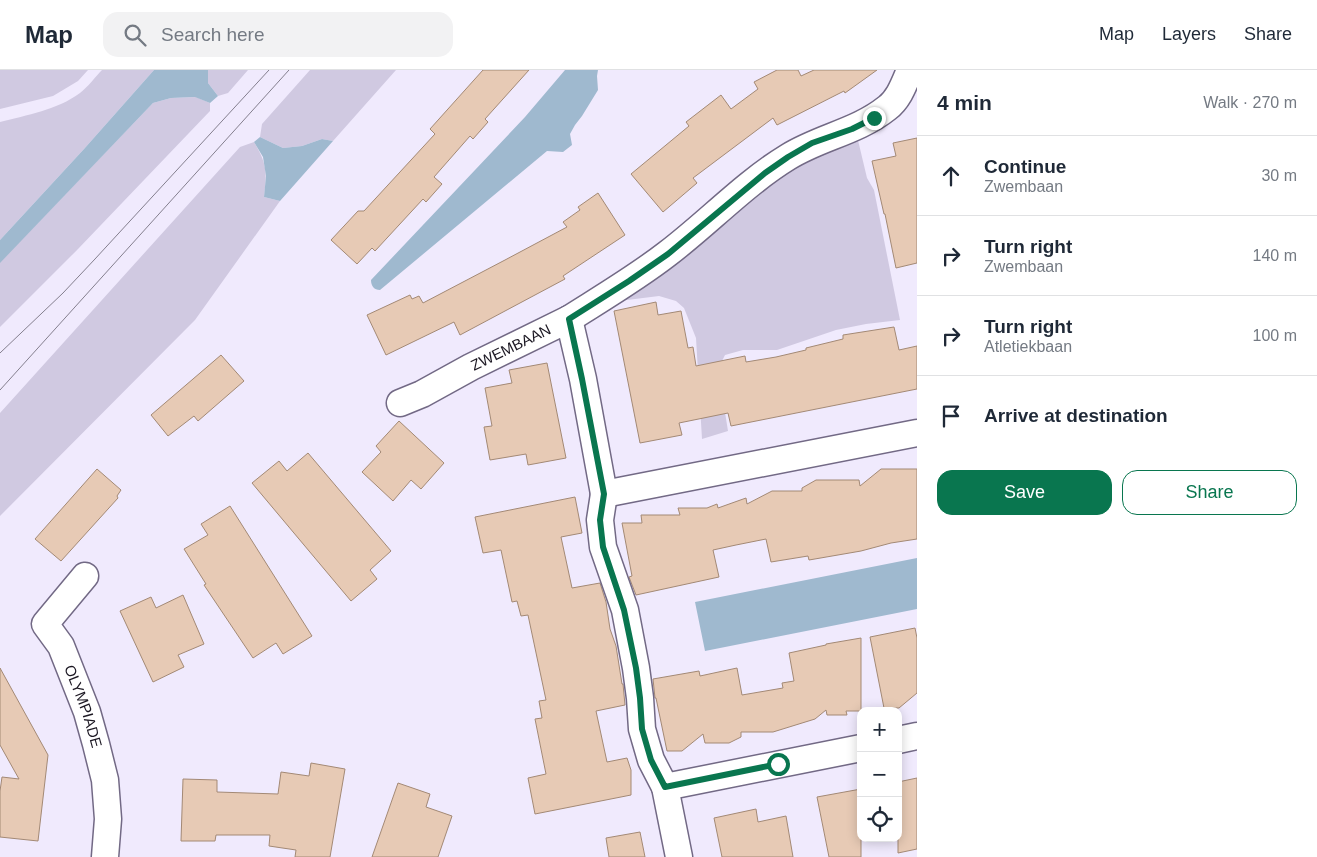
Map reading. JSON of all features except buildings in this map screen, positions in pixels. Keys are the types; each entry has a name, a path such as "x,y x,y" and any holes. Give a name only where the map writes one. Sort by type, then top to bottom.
{"street":[{"path":"569,319 668,254 765,173 788,157 812,143 852,129 874,118 889,106 901,91 910,70"},
{"name":"ZWEMBAAN","path":"400,403 422,394 471,367 569,319 604,494 600,520 603,547 624,610 636,668 642,729 651,760 665,787 679,857"},
{"path":"604,494 917,433"},
{"name":"OLYMPIADE","path":"85,576 45,624 60,646 87,712 96,744 105,780 108,820 105,857"},
{"path":"902,739 917,736"},
{"path":"665,787 857,749"}],"shaded area":[{"path":"0,70 88,70 78,81 53,96 0,109"},
{"path":"102,70 154,70 0,240 0,122 62,104 83,91"},
{"path":"208,70 248,70 228,93 218,96 208,83"},
{"path":"310,70 396,70 333,141 322,139 302,146 283,148 260,137 262,124"},
{"path":"196,97 210,103 210,111 78,249 0,327 0,262 153,103 171,98"},
{"path":"857,136 867,178 874,190 900,320 836,330 777,350 743,350 725,355 718,369 728,431 702,439 696,338 684,308 676,301 659,296 611,302 808,157"},
{"path":"254,142 264,162 266,181 264,197 280,201 195,320 0,516 0,413 240,147"}],"water":[{"path":"154,70 208,70 208,83 218,96 210,103 195,97 171,98 153,103 0,263 0,240"},
{"path":"565,70 598,70 598,90 570,134 572,145 563,152 547,151 380,290 372,286 371,280 525,117"},
{"path":"260,137 283,148 302,146 322,139 333,141 280,201 264,197 266,176 263,157 254,142"},
{"path":"917,558 917,609 705,651 695,602"}],"tram line":[{"path":"0,353 63,293 269,70"},
{"path":"0,390 289,70"}],"route":[{"path":"778,764 665,787 651,760 642,729 636,668 624,610 603,547 600,520 604,494 569,319 668,254 765,173 788,157 812,143 852,129 874,118"}]}
